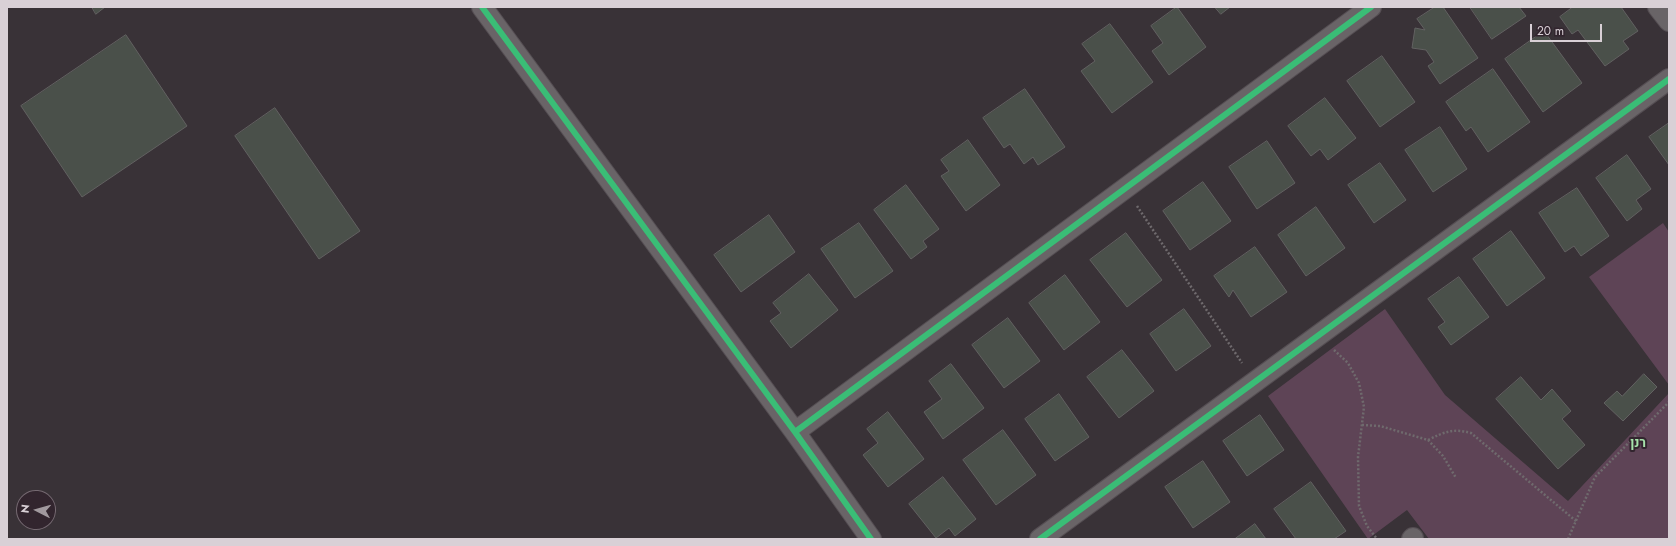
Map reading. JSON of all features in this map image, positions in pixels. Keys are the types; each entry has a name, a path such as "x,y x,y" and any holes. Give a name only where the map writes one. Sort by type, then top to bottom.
{"street":[{"path":"482,7 795,432 871,539"},
{"path":"795,432 1371,7"},
{"path":"1658,7 1669,21"},
{"path":"1040,539 1669,78"}],"path":[{"path":"1125,189 1255,382"},
{"path":"1317,336 1348,363 1359,383 1364,407 1358,457 1359,506 1367,526 1377,539"},
{"path":"1568,539 1595,477 1669,402"},
{"path":"1362,425 1380,426 1428,440 1443,456 1456,478"},
{"path":"1428,440 1441,433 1459,430 1471,433 1576,520"}],"shaded area":[{"path":"1663,223 1669,232 1669,385 1589,277"},
{"path":"1385,309 1445,395 1568,501 1669,393 1669,539 1429,539 1407,510 1368,539 1268,396"}],"building":[{"path":"92,7 105,7 96,14"},
{"path":"1177,7 1206,47 1169,75 1152,51 1163,43 1151,26"},
{"path":"1215,7 1230,7 1221,14"},
{"path":"1435,7 1443,7 1478,58 1440,84 1428,66 1434,62 1426,50 1412,48 1415,28 1425,30 1417,19"},
{"path":"1470,7 1519,7 1526,16 1492,39"},
{"path":"1573,7 1621,7 1638,31 1623,41 1629,49 1605,66 1578,30 1572,34 1560,17"},
{"path":"1110,24 1153,82 1112,113 1081,71 1095,61 1082,44"},
{"path":"1544,31 1582,83 1543,112 1505,59"},
{"path":"126,35 187,126 82,197 21,106"},
{"path":"1382,56 1415,102 1380,127 1347,81"},
{"path":"1493,69 1530,122 1488,152 1471,127 1466,131 1446,102"},
{"path":"1025,89 1065,147 1038,165 1033,157 1024,164 1010,144 1004,148 983,118"},
{"path":"1325,98 1356,138 1328,160 1320,149 1311,156 1288,126"},
{"path":"275,108 360,231 319,259 235,136"},
{"path":"1669,123 1669,165 1649,137"},
{"path":"1440,127 1467,169 1433,192 1405,150"},
{"path":"968,140 1000,185 966,211 941,176 949,171 941,160"},
{"path":"1267,141 1295,183 1257,209 1229,167"},
{"path":"1627,155 1651,189 1636,200 1642,209 1627,221 1596,178"},
{"path":"1380,163 1406,200 1374,223 1348,185"},
{"path":"1203,182 1231,221 1190,250 1163,211"},
{"path":"906,185 939,229 923,241 927,247 911,259 874,210"},
{"path":"1577,188 1609,236 1581,256 1574,246 1565,252 1539,213"},
{"path":"1316,207 1345,248 1306,276 1278,235"},
{"path":"769,215 795,252 741,292 714,255"},
{"path":"859,223 893,271 855,298 821,249"},
{"path":"1511,231 1545,278 1507,306 1473,259"},
{"path":"1126,233 1162,280 1127,307 1090,260"},
{"path":"1255,247 1287,292 1251,317 1233,290 1229,297 1214,276"},
{"path":"809,274 838,310 791,348 770,321 781,313 773,303"},
{"path":"1065,275 1100,322 1064,350 1029,303"},
{"path":"1459,277 1489,317 1451,345 1438,327 1445,322 1428,299"},
{"path":"1184,309 1211,346 1176,371 1150,334"},
{"path":"1008,318 1040,361 1004,388 972,345"},
{"path":"1122,350 1154,391 1119,418 1087,377"},
{"path":"951,364 984,408 943,439 924,412 942,399 929,381"},
{"path":"1644,374 1657,387 1623,421 1604,403 1617,391 1622,396"},
{"path":"1521,377 1541,400 1552,389 1571,411 1562,419 1585,445 1558,469 1496,399"},
{"path":"1059,394 1089,437 1055,461 1025,419"},
{"path":"888,412 924,459 888,487 863,455 878,443 867,429"},
{"path":"1260,415 1284,450 1247,476 1223,441"},
{"path":"1003,430 1036,475 996,505 963,460"},
{"path":"1203,461 1230,502 1193,528 1165,487"},
{"path":"943,477 976,519 955,536 949,528 936,538 909,504"},
{"path":"1311,482 1346,531 1334,539 1296,539 1274,509"},
{"path":"1255,524 1266,539 1235,539"}],"cycle path":[{"path":"482,7 795,432 871,539"},
{"path":"795,432 1371,7"},
{"path":"1040,539 1669,79"}],"district":[{"name":"רנן","path":"1638,444"}]}
